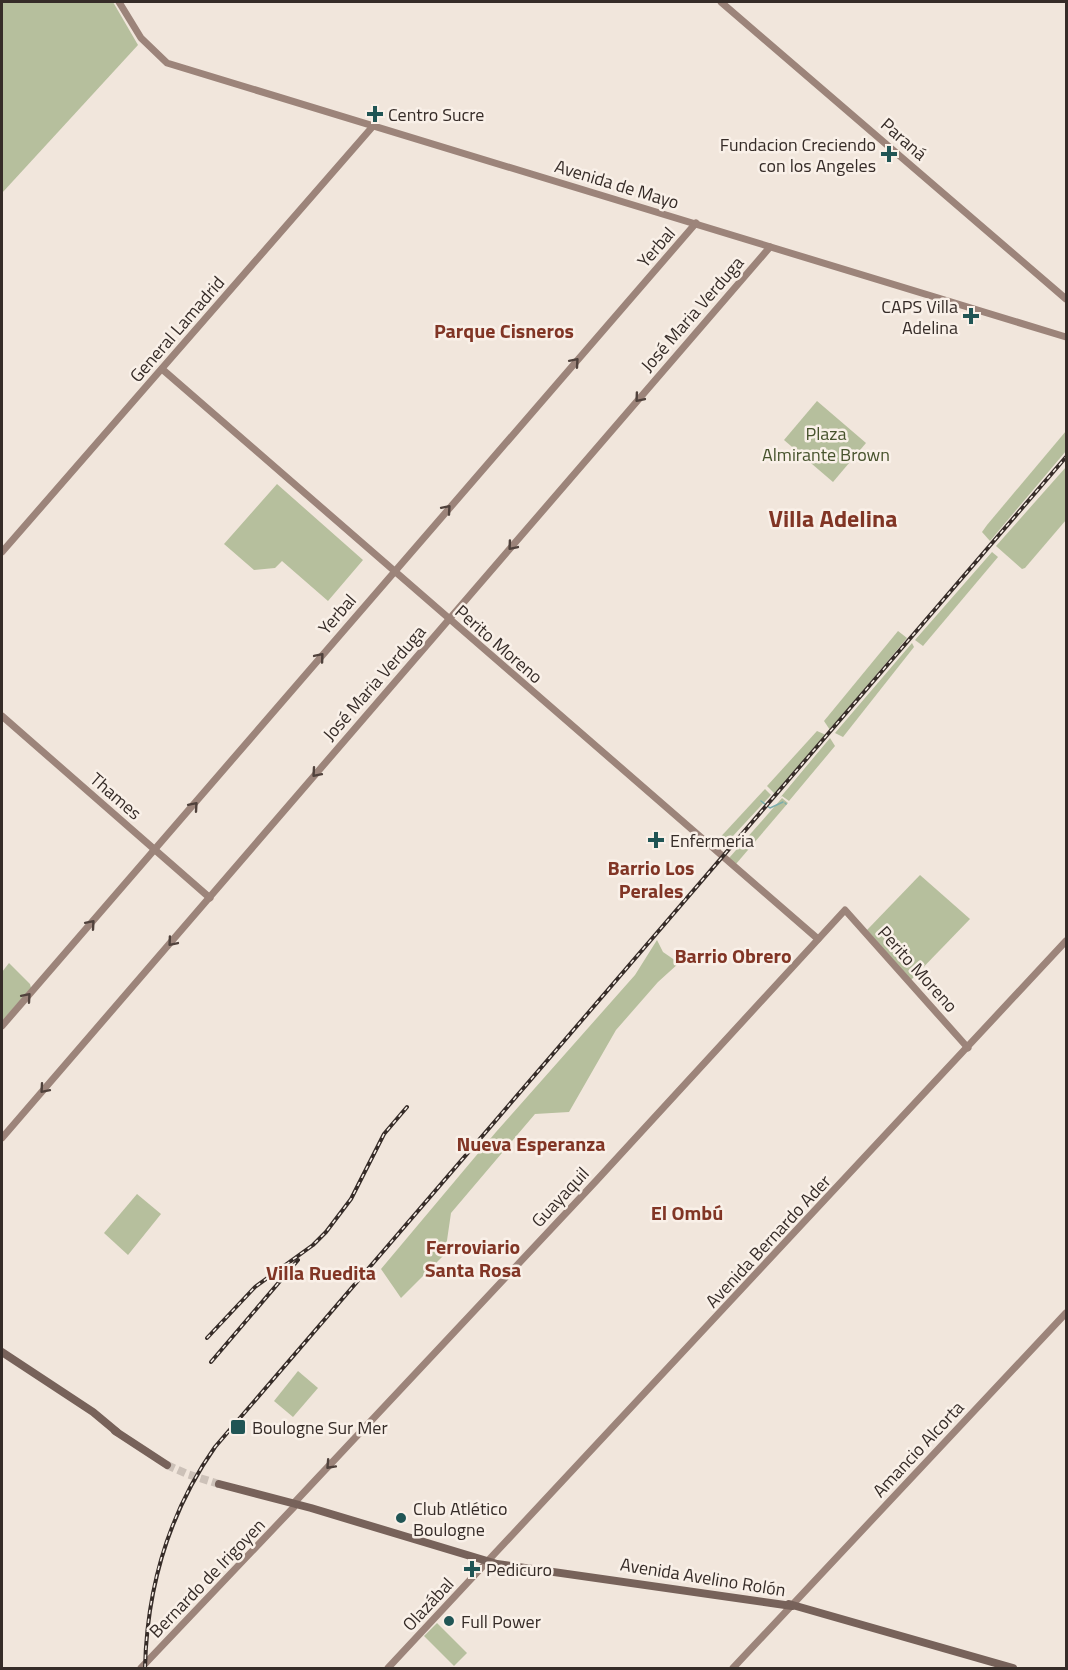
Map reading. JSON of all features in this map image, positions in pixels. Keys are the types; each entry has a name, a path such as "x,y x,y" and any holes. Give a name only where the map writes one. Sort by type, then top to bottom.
{"main road":[{"path":"2,1352 88,1411 108,1422 117,1432 167,1465"},
{"name":"Avenida Avelino Rolón","path":"219,1484 491,1560 734,1594 794,1606 1013,1668"}],"street":[{"path":"119,2 141,38 145,40"},
{"path":"124,2 145,40"},
{"name":"Paraná","path":"721,2 1066,299"},
{"name":"Avenida de Mayo","path":"145,40 162,59 1066,336"},
{"name":"General Lamadrid","path":"2,552 375,125"},
{"name":"Yerbal","path":"2,1026 696,224"},
{"name":"José Maria Verduga","path":"2,1138 770,247"},
{"name":"Perito Moreno","path":"162,369 448,620 818,939"},
{"name":"Thames","path":"2,716 210,898"},
{"name":"Perito Moreno","path":"845,910 968,1048"},
{"name":"Guayaquil","path":"294,1505 845,910"},
{"name":"Avenida Bernardo Ader","path":"491,1560 1066,941"},
{"name":"Amancio Alcorta","path":"794,1606 1066,1313"},
{"path":"733,1668 1066,1318"},
{"name":"Bernardo de Irigoyen","path":"141,1668 294,1505"},
{"name":"Olazábal","path":"388,1668 491,1560"},
{"path":"739,1668 794,1606"}],"green space":[{"path":"2,2 113,2 138,45 2,193"},
{"name":"Plaza Almirante Brown","path":"817,401 866,443 833,482 784,440"},
{"path":"1066,431 1066,451 990,541 982,532"},
{"path":"1066,467 1066,520 1022,569 996,546"},
{"path":"277,484 363,560 328,601 282,561 275,568 254,570 224,544"},
{"path":"992,552 998,557 923,646 915,640"},
{"path":"898,631 907,638 830,730 824,721"},
{"path":"912,643 914,647 843,737 835,733"},
{"path":"817,731 826,735 775,794 767,786"},
{"path":"830,738 835,746 789,801 782,796 779,799"},
{"path":"765,789 771,795 720,850 714,844"},
{"path":"782,798 788,803 736,864 729,858"},
{"path":"920,875 970,919 911,980 867,930"},
{"path":"657,940 663,952 679,963 658,982 616,1030 569,1112 535,1114 451,1213 445,1254 401,1298 381,1269 496,1132 635,975"},
{"path":"9,963 30,984 31,988 2,1021 2,972"},
{"path":"137,1194 161,1214 128,1255 104,1233"},
{"path":"298,1371 318,1388 293,1417 274,1401"},
{"path":"437,1623 467,1653 454,1666 424,1636"}],"waterway":[{"path":"761,801 770,808 783,802"}],"tunnel":[{"path":"167,1465 219,1484"}],"railway":[{"path":"145,1668 150,1609 163,1552 185,1498 215,1447 1066,457"},
{"path":"207,1338 255,1287 313,1245 326,1232 351,1199 384,1134 407,1107"},
{"path":"211,1362 298,1260"}],"place":[{"name":"Centro Sucre","path":"375,114"},
{"name":"Fundacion Creciendo con los Angeles","path":"889,154"},
{"name":"CAPS Villa Adelina","path":"971,316"},
{"name":"Enfermeria","path":"656,840"},
{"name":"Boulogne Sur Mer","path":"238,1427"},
{"name":"Club Atlético Boulogne","path":"401,1518"},
{"name":"Pedicuro","path":"472,1569"},
{"name":"Full Power","path":"449,1621"}],"district":[{"name":"Parque Cisneros","path":"504,330"},
{"name":"Villa Adelina","path":"833,518"},
{"name":"Barrio Los Perales","path":"651,878"},
{"name":"Barrio Obrero","path":"733,955"},
{"name":"Nueva Esperanza","path":"531,1143"},
{"name":"El Ombú","path":"687,1212"},
{"name":"Ferroviario Santa Rosa","path":"473,1258"},
{"name":"Villa Ruedita","path":"321,1272"}]}
